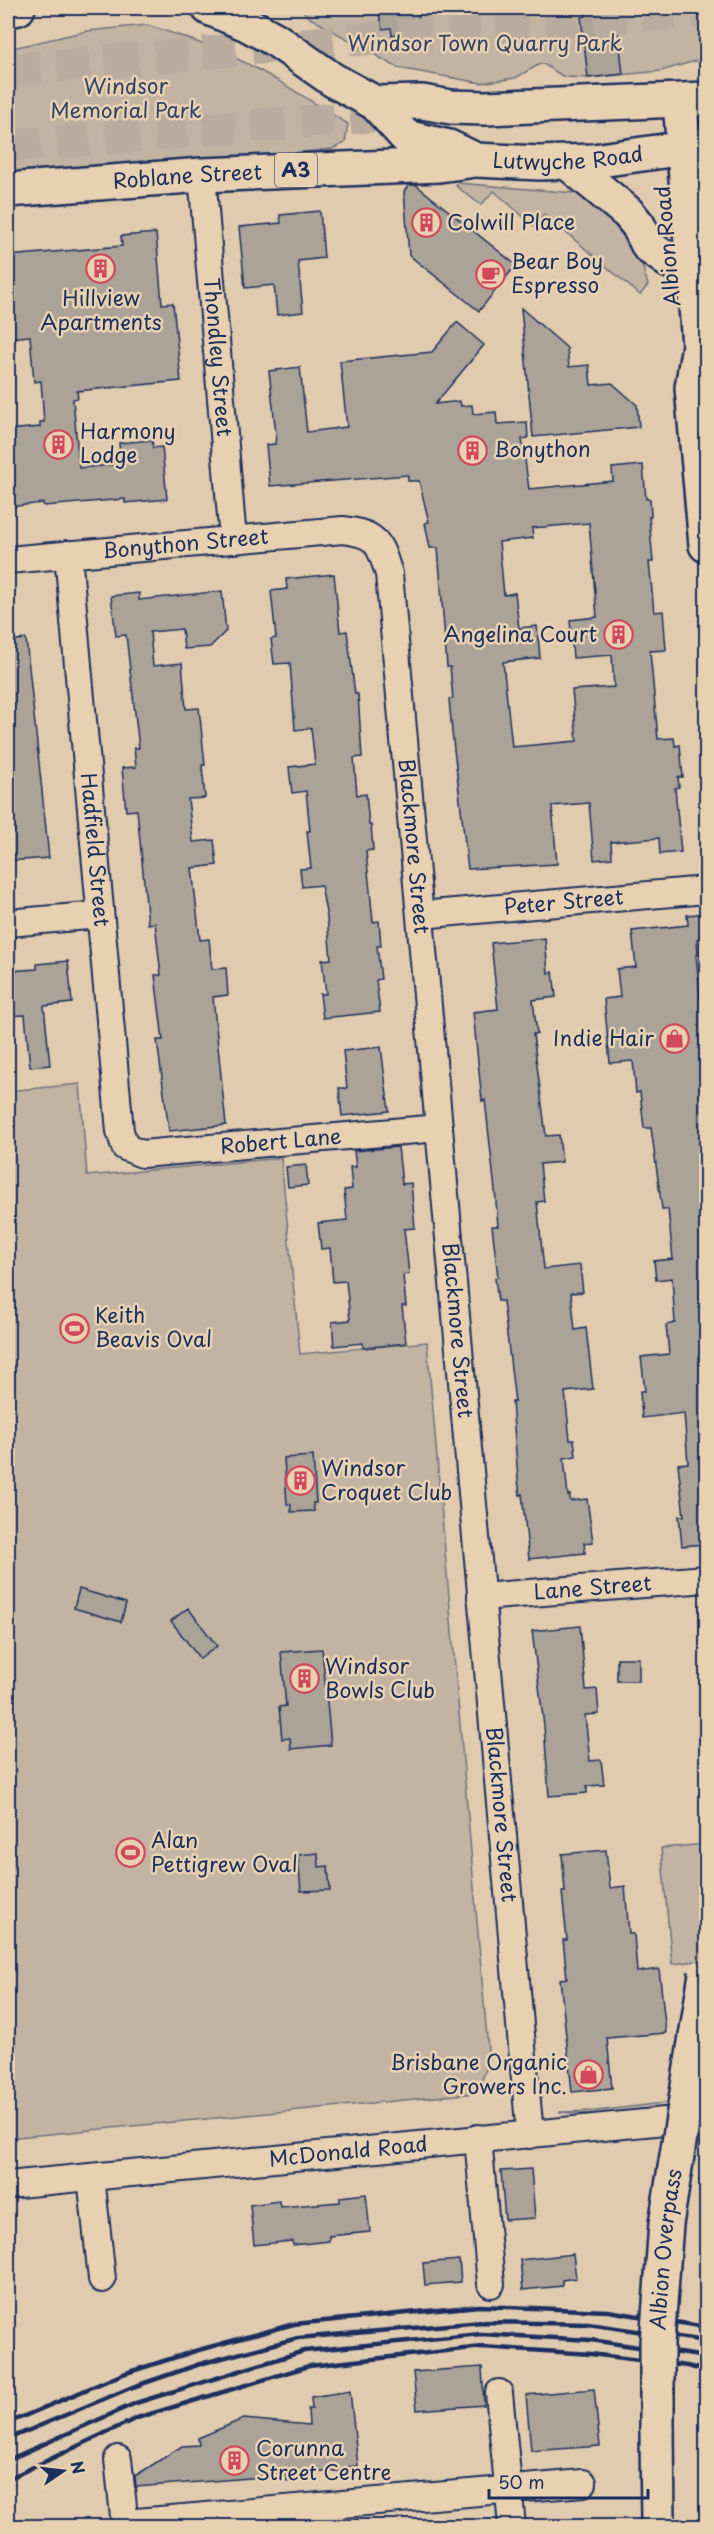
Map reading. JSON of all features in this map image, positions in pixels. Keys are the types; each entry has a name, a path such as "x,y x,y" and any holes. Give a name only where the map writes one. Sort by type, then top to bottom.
{"main road":[{"path":"8,10 18,8"},
{"name":"Lutwyche Road","path":"209,8 247,24 276,40 333,80 375,103 406,137 449,147 476,160 567,162 684,150"},
{"name":"Lutwyche Road","path":"375,103 422,102 451,107 485,108 681,100"},
{"name":"Albion Road","path":"681,100 684,150 697,210 699,345 692,388 706,525"},
{"name":"Albion Road","path":"684,150 669,261 677,351 692,388"},
{"name":"Roblane Street","path":"8,190 202,175 439,165 476,160"},
{"path":"567,162 628,213 649,247 669,261"},
{"name":"Albion Overpass","path":"658,2526 657,2343 666,2224 706,1974"}],"street":[{"name":"Thondley Street","path":"202,175 233,540"},
{"name":"Bonython Street","path":"8,560 343,530 365,532"},
{"name":"Blackmore Street","path":"365,532 381,548 389,574 530,2135"},
{"name":"Hadfield Street","path":"68,554 99,915 120,1131 125,1147"},
{"name":"Peter Street","path":"420,915 706,890"},
{"path":"8,923 99,915"},
{"name":"Robert Lane","path":"125,1147 142,1154 439,1128"},
{"name":"Lane Street","path":"481,1597 706,1579"},
{"name":"McDonald Road","path":"8,2185 478,2138 530,2135 701,2116"},
{"path":"478,2138 491,2284"},
{"path":"91,2177 102,2279"},
{"path":"499,2393 512,2526"},
{"path":"118,2459 125,2525 584,2483"}],"green space":[{"name":"Windsor Town Quarry Park","path":"300,8 706,8 706,58 661,71 588,78 564,77 542,63 515,78 481,83 398,68 310,18"},
{"name":"Windsor Memorial Park","path":"147,25 222,52 277,80 348,124 345,143 332,149 8,182 8,49 87,31"},
{"path":"458,183 576,193 604,206 638,250 648,285 640,295 544,214 534,226 494,191 481,205 456,186"},
{"path":"80,1084 87,1176 281,1158 300,1354 427,1342 489,2061 477,2093 8,2138 8,1091"},
{"path":"706,1844 706,1960 672,1964 661,1848"},
{"path":"706,2098 706,2102 633,2111 596,2114 559,2112 596,2111"}],"building":[{"path":"378,8 417,8 422,34 400,38 399,34 392,35 391,28 382,29"},
{"path":"610,8 611,14 616,13 623,74 588,78 581,17 586,16 585,9"},
{"name":"Colwill Place","path":"409,185 416,185 516,265 479,311 409,255 404,191"},
{"path":"320,211 324,258 298,261 303,312 277,315 274,285 245,288 239,227 281,223 280,215"},
{"path":"156,233 162,304 173,303 181,381 77,391 78,398 73,399 79,468 121,464 119,443 152,440 153,448 162,447 167,499 125,503 125,499 44,506 43,503 8,507 8,430 40,427 40,422 44,422 41,381 34,382 30,336 8,338 8,256 122,246 121,236"},
{"path":"521,308 567,348 569,367 589,365 591,385 612,383 637,405 639,427 533,437"},
{"path":"457,322 484,345 435,404 460,401 461,406 472,405 473,414 496,412 497,424 527,422 528,438 522,439 529,489 613,481 612,468 643,465 646,499 650,499 651,517 649,517 653,562 649,562 654,612 663,611 666,650 650,651 658,739 674,738 675,746 680,745 683,777 678,777 679,787 675,788 681,852 660,854 659,838 611,842 612,858 594,860 589,803 552,806 557,864 468,869 452,732 449,699 453,699 450,667 447,667 438,548 430,548 425,523 429,522 419,481 408,481 408,475 270,486 266,445 275,444 276,434 269,371 300,367 307,432 347,427 340,361 432,352","holes":["589,523 597,617 570,620 573,658 612,655 614,687 572,690 577,741 512,747 503,662 540,658 537,626 519,628 515,593 504,595 499,542 533,538 532,528"]},
{"path":"334,574 340,632 347,631 355,694 358,694 362,757 354,758 357,795 366,794 369,825 371,825 373,850 366,851 373,922 379,921 381,946 377,946 381,979 376,980 380,1012 323,1018 320,994 326,994 322,960 331,959 327,918 321,885 302,887 300,869 311,868 306,791 292,793 289,767 315,764 311,728 295,730 290,663 274,664 271,639 276,638 271,591 287,589 286,579"},
{"path":"222,591 226,631 210,647 184,649 182,629 150,632 153,666 182,663 186,709 199,708 205,765 202,765 205,798 188,799 193,842 214,840 217,865 192,868 200,940 209,939 212,969 226,968 228,995 213,997 226,1125 169,1131 157,1040 163,1040 155,975 161,975 155,923 148,924 137,810 126,811 122,768 136,767 134,748 139,748 126,635 116,636 111,596 139,593 139,600"},
{"path":"26,639 49,858 10,861 8,854 8,641"},
{"path":"706,913 706,938 697,939 698,955 696,955 703,1024 706,1023 706,1079 704,1079 706,1101 706,1544 682,1546 679,1516 684,1516 678,1464 688,1463 684,1413 642,1418 640,1391 645,1391 641,1357 669,1354 666,1325 675,1323 672,1278 656,1280 654,1261 673,1259 668,1209 662,1209 651,1128 644,1128 640,1092 636,1093 633,1061 610,1063 604,999 620,997 617,969 636,967 632,931 688,925 687,915"},
{"path":"545,938 548,973 553,972 556,997 533,1000 537,1034 533,1034 546,1136 559,1135 562,1162 540,1164 544,1201 537,1202 544,1269 580,1265 583,1292 571,1293 575,1330 586,1328 593,1389 565,1392 570,1440 574,1440 576,1456 564,1458 568,1496 570,1495 570,1501 587,1499 593,1542 584,1543 585,1553 529,1559 522,1494 520,1495 518,1479 512,1402 515,1402 503,1301 498,1301 495,1278 498,1277 492,1226 498,1226 473,1012 498,1009 491,943"},
{"path":"68,961 72,1003 44,1006 50,1065 30,1067 25,1015 8,1016 8,971 37,969 37,964"},
{"path":"381,1047 389,1111 342,1116 339,1088 347,1088 343,1051"},
{"path":"398,1147 402,1184 411,1183 415,1228 404,1229 409,1274 403,1275 406,1306 402,1306 406,1343 363,1348 363,1343 334,1346 332,1322 350,1320 346,1281 333,1282 330,1248 321,1249 318,1223 347,1220 344,1190 352,1189 350,1167 356,1167 354,1151"},
{"path":"306,1165 308,1185 288,1187 286,1167"},
{"name":"Windsor Croquet Club","path":"313,1456 316,1503 313,1503 314,1511 291,1512 291,1504 287,1504 284,1458"},
{"path":"79,1589 126,1603 121,1622 74,1608"},
{"path":"188,1608 217,1646 200,1659 171,1621"},
{"path":"580,1626 586,1690 597,1689 599,1714 585,1715 590,1761 601,1760 604,1785 587,1786 587,1793 549,1796 544,1726 532,1631"},
{"name":"Windsor Bowls Club","path":"322,1649 331,1745 291,1749 290,1738 282,1739 279,1707 286,1706 281,1652"},
{"path":"617,1658 639,1658 639,1681 617,1681"},
{"path":"606,1850 610,1888 625,1886 629,1934 634,1934 637,1972 659,1969 666,2033 607,2038 612,2088 572,2092 560,1979 567,1978 563,1940 567,1940 562,1892 565,1892 562,1854"},
{"path":"318,1853 319,1867 328,1866 330,1890 301,1891 298,1855"},
{"path":"531,2169 535,2218 505,2220 501,2171"},
{"path":"366,2194 370,2232 329,2236 329,2241 293,2245 292,2241 254,2245 250,2205 279,2201 280,2207 340,2202 340,2197"},
{"path":"573,2254 576,2278 562,2280 562,2286 523,2290 520,2260"},
{"path":"459,2260 461,2282 425,2285 423,2263"},
{"path":"482,2367 484,2405 417,2410 413,2372"},
{"path":"594,2389 600,2446 531,2451 526,2395"},
{"name":"Corunna Street Centre","path":"350,2391 358,2466 347,2467 348,2470 312,2473 312,2480 287,2481 287,2475 136,2487 135,2476 182,2446 199,2445 198,2438 243,2419 309,2425 308,2409 312,2409 311,2397"}],"tunnel":[{"path":"8,70 637,15 706,11"},
{"path":"8,146 409,113"}],"railway":[{"path":"8,2423 123,2374 195,2351 294,2324 479,2306 608,2311 706,2327"},
{"path":"8,2439 130,2388 200,2364 298,2338 482,2322 588,2324 706,2341"},
{"path":"8,2460 136,2403 304,2351 481,2334 591,2340 706,2357"},
{"path":"8,2479 137,2418 309,2366 482,2347 591,2354 687,2366 706,2371"}],"place":[{"name":"Colwill Place","path":"426,223"},
{"name":"Hillview Apartments","path":"101,268"},
{"name":"Bear Boy Espresso","path":"490,274"},
{"name":"Harmony Lodge","path":"59,444"},
{"name":"Bonython","path":"473,450"},
{"name":"Angelina Court","path":"618,635"},
{"name":"Indie Hair","path":"675,1039"},
{"name":"Keith Beavis Oval","path":"74,1328"},
{"name":"Windsor Croquet Club","path":"300,1481"},
{"name":"Windsor Bowls Club","path":"304,1679"},
{"name":"Alan Pettigrew Oval","path":"130,1853"},
{"name":"Brisbane Organic Growers Inc.","path":"588,2075"},
{"name":"Corunna Street Centre","path":"235,2461"}]}
